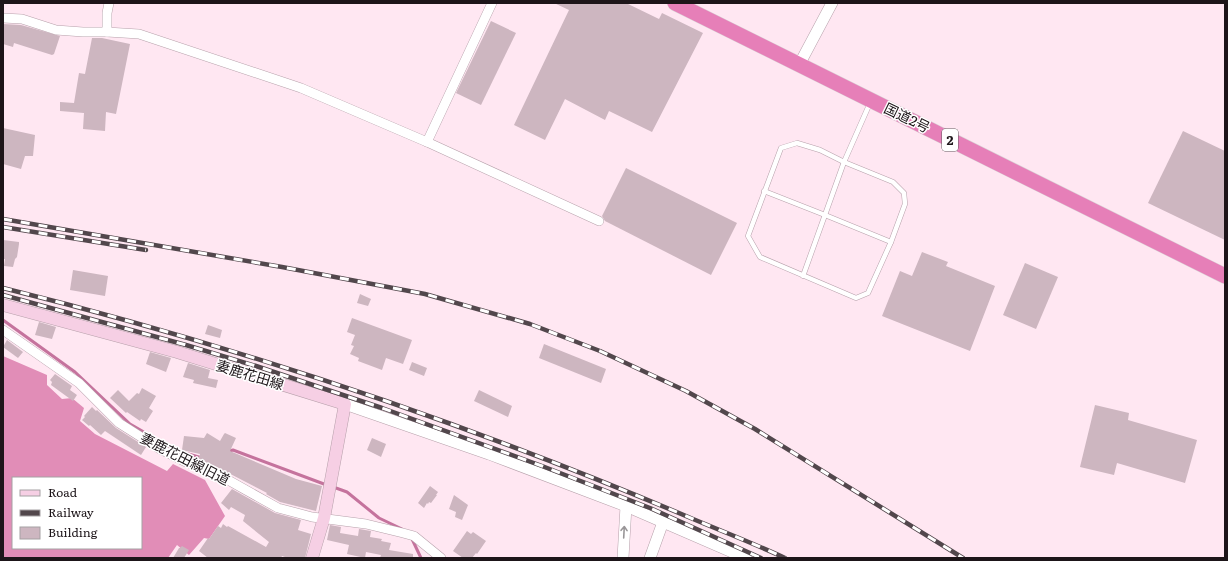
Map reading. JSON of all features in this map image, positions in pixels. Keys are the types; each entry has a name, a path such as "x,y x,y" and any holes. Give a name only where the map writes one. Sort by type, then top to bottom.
{"highway":[{"name":"国道2号","path":"675,3 1225,276"}],"main road":[{"name":"妻鹿花田線","path":"3,305 177,352 344,404"},
{"path":"312,558 324,518 344,404"}],"street":[{"path":"108,32 107,13 109,3"},
{"path":"427,142 492,3"},
{"path":"799,64 832,3"},
{"path":"3,18 22,20 56,30 139,34 301,88 427,142 599,221"},
{"name":"妻鹿花田線旧道","path":"3,330 79,383 118,423 160,449 186,462 212,472 278,508 312,517 366,524 414,536 441,558"},
{"path":"344,404 489,454 626,506 746,558"},
{"path":"623,558 626,506"},
{"path":"650,558 663,522"}],"lane":[{"path":"803,276 844,162 871,101"},
{"path":"797,144 820,150 844,162 893,182 904,193 905,204 891,242 868,293 856,298 760,257 748,236 764,191 781,148 797,144"},
{"path":"764,191 891,242"}],"shaded area":[{"path":"3,356 47,375 47,385 62,399 72,398 84,408 80,421 95,434 167,471 173,464 205,480 225,516 209,539 204,538 189,555 177,545 168,558 3,558"}],"building":[{"path":"554,3 626,3 659,19 662,13 703,33 652,132 609,111 605,120 565,99 545,140 514,125 569,10"},
{"path":"491,21 516,33 481,105 456,93"},
{"path":"3,24 21,25 60,36 54,54 52,55 14,43 13,47 3,44"},
{"path":"92,38 102,38 130,44 116,114 106,112 105,131 83,129 84,113 60,111 60,102 74,103 79,73 85,74"},
{"path":"3,128 35,135 33,156 25,156 21,169 3,164"},
{"path":"1183,131 1225,151 1225,240 1148,203"},
{"path":"626,168 737,223 711,275 605,221 602,216"},
{"path":"3,240 19,242 17,257 13,267 4,266 5,259 3,259"},
{"path":"922,252 948,262 946,266 995,286 970,351 882,316 900,271 912,276"},
{"path":"1025,263 1058,277 1036,329 1003,315"},
{"path":"73,270 108,276 105,296 70,290"},
{"path":"360,294 371,299 368,306 357,303"},
{"path":"352,318 412,340 403,364 386,358 382,370 358,361 359,358 350,354 354,346 351,345 355,335 347,332"},
{"path":"39,322 56,327 52,339 35,335"},
{"path":"208,325 222,330 220,338 205,334"},
{"path":"7,340 23,352 18,358 3,347"},
{"path":"544,344 606,369 601,383 539,358"},
{"path":"150,352 171,358 166,372 146,364"},
{"path":"412,362 427,368 424,376 409,370"},
{"path":"188,363 210,370 208,378 218,380 216,388 193,383 194,380 183,377"},
{"path":"55,374 72,386 70,390 77,395 73,401 51,385 52,382 50,380"},
{"path":"142,388 156,396 149,408 153,411 146,422 141,419 140,421 127,412 126,413 110,398 118,390 129,401 137,393 139,394"},
{"path":"479,390 512,406 508,417 474,401"},
{"path":"1095,405 1129,413 1128,420 1197,440 1185,483 1117,463 1114,475 1080,467"},
{"path":"92,407 116,428 146,447 141,455 105,431 101,435 82,420"},
{"path":"207,433 220,441 225,433 236,438 230,451 296,479 322,486 316,511 280,502 266,494 267,493 215,466 198,460 200,454 182,450 184,436 204,438"},
{"path":"372,438 386,444 381,457 367,450"},
{"path":"430,486 438,492 431,503 427,503 424,508 418,503"},
{"path":"232,489 275,513 301,520 298,530 311,534 305,558 288,558 282,556 281,558 208,558 199,551 218,526 221,528 223,524 266,547 269,542 243,521 245,515 231,507 229,510 221,503"},
{"path":"454,495 468,505 462,520 455,517 456,512 449,509"},
{"path":"330,525 341,527 340,533 358,536 359,529 371,531 370,537 382,539 381,541 391,543 389,550 413,554 413,558 380,558 381,555 366,552 365,558 347,554 349,545 327,540"},
{"path":"467,531 471,534 473,532 486,541 477,554 476,553 472,558 463,558 453,551"},
{"path":"182,546 189,550 184,558 173,558 179,548"}],"waterway":[{"path":"3,320 75,372 130,424 175,450 202,458"},
{"path":"226,452 233,450 324,484"},
{"path":"336,488 347,492 379,518 402,529"},
{"path":"412,539 421,558"}],"railway":[{"path":"3,219 282,267 425,294 530,324 600,351 686,391 755,429 963,558"},
{"path":"3,227 146,250"},
{"path":"3,288 196,340 386,401 579,472 785,558"},
{"path":"3,295 186,345 256,366 382,408 542,466 650,508 761,558"}]}
